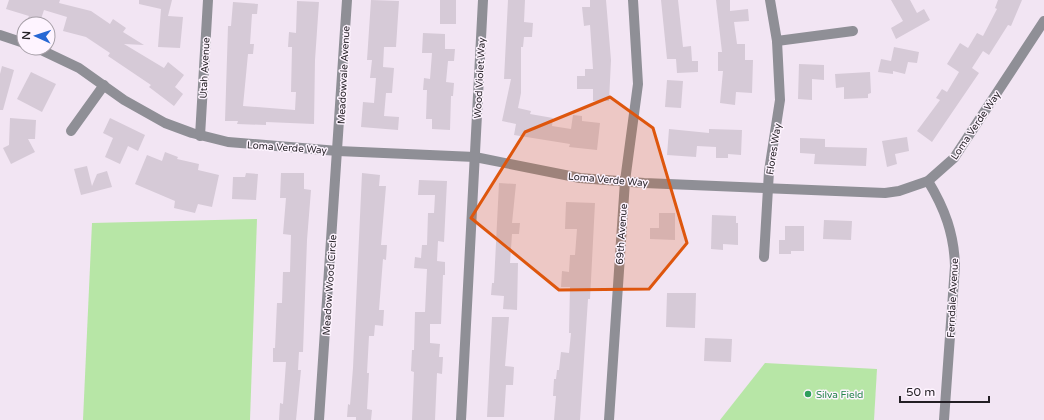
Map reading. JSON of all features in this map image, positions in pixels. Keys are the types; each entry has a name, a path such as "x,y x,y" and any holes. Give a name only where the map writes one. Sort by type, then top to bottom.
{"street":[{"name":"Utah Avenue","path":"200,136 208,0"},
{"name":"Meadowvale Avenue","path":"338,151 347,0"},
{"name":"Wood Violet Way","path":"475,157 483,0"},
{"name":"69th Avenue","path":"609,420 625,182 638,84 633,0"},
{"name":"Flores Way","path":"764,257 768,187 780,100 777,41 770,0"},
{"name":"Loma Verde Way","path":"54,56 79,68 144,112 166,123 200,136 228,142 256,146 338,151 475,157 580,178 625,182 885,193 898,191 928,181 942,170 960,149 1044,21"},
{"path":"777,41 853,31"},
{"path":"0,36 16,41"},
{"path":"71,131 104,85"},
{"name":"Meadow Wood Circle","path":"320,420 338,151"},
{"path":"461,420 475,157"},
{"name":"Ferndale Avenue","path":"928,181 944,211 954,247 955,266 944,420"}],"highlighted area":[{"path":"610,97 653,128 687,243 649,289 559,290 471,218 525,132"}],"green space":[{"path":"257,219 250,420 83,420 92,223"},
{"name":"Silva Field","path":"765,363 877,369 874,420 720,420"}],"building":[{"path":"9,0 60,0 59,3 91,11 110,24 113,19 126,28 123,32 144,45 124,44 164,68 168,62 184,75 175,87 183,94 174,106 149,87 151,85 108,56 110,53 86,37 63,31 67,17 44,10 42,16 29,16 6,9"},
{"path":"139,0 172,0 168,16 183,17 180,48 158,47 161,9 139,4"},
{"path":"371,0 399,1 396,47 384,47 383,67 394,68 392,93 386,93 384,116 399,117 398,130 361,127 363,102 374,103 376,78 370,78 372,60 367,60"},
{"path":"440,0 456,0 456,24 440,24"},
{"path":"508,0 525,0 524,22 533,23 532,37 524,37 523,47 521,47 521,93 518,108 531,111 530,114 553,118 552,126 571,129 573,115 582,116 582,121 600,123 597,150 569,147 570,144 514,135 516,124 502,121 511,79 504,79"},
{"path":"590,0 606,0 611,60 609,101 593,101 593,89 577,89 577,76 585,76 585,69 593,69 590,25 584,26 582,7 590,7"},
{"path":"661,0 678,0 683,47 691,46 692,61 698,61 698,72 677,73 676,59 667,59"},
{"path":"716,0 730,0 730,11 748,9 749,21 734,22 737,44 745,44 745,60 753,60 752,93 736,92 735,105 720,103 723,71 718,71 718,52 722,52"},
{"path":"891,0 910,0 917,13 924,9 930,20 896,39 891,28 903,21"},
{"path":"998,0 1022,0 1011,26 1008,25 989,55 983,51 972,68 979,73 932,142 917,131 940,100 936,98 942,89 947,92 959,72 947,64 960,43 968,48 977,33 983,36 997,9 995,8"},
{"path":"297,1 319,2 315,60 314,124 266,122 266,125 237,124 238,121 225,121 228,26 231,26 233,2 258,4 257,14 252,14 250,44 254,44 253,54 248,54 243,106 295,110 296,92 291,92 292,47 288,47 289,32 296,33"},
{"path":"423,33 445,34 445,49 455,49 454,61 448,61 446,82 454,83 453,96 451,96 450,130 432,129 432,119 426,119 427,90 423,90 424,78 430,79 432,53 422,53"},
{"path":"894,47 919,52 917,63 908,62 905,74 893,71 893,74 878,72 881,59 891,61"},
{"path":"799,64 824,65 824,80 812,79 812,100 798,99"},
{"path":"2,66 14,70 3,110 0,110 0,74"},
{"path":"31,72 56,84 42,112 17,99"},
{"path":"870,72 871,93 868,94 868,98 844,99 844,87 836,88 835,74"},
{"path":"667,80 683,81 681,108 665,107"},
{"path":"10,118 36,120 35,139 28,139 35,152 11,164 3,148 9,145"},
{"path":"110,118 145,135 138,151 128,146 120,164 105,157 113,138 103,133"},
{"path":"669,129 709,133 709,129 742,130 741,155 728,154 728,158 716,158 716,147 697,146 696,157 667,155"},
{"path":"907,137 909,151 895,154 897,164 887,167 882,141"},
{"path":"800,138 825,139 825,147 867,148 866,166 814,164 815,154 800,153"},
{"path":"165,152 178,157 177,159 199,164 198,170 219,175 212,207 198,204 195,213 174,208 175,201 135,184 147,155 162,161"},
{"path":"87,166 92,186 97,174 107,171 112,187 81,195 74,169"},
{"path":"246,173 258,174 256,200 232,199 233,177 245,177"},
{"path":"281,173 304,173 304,189 311,190 307,240 303,352 299,352 298,370 301,370 296,420 279,420 280,403 283,404 286,362 273,362 277,303 282,303 283,272 290,272 291,235 283,234 286,198 280,198"},
{"path":"362,173 380,175 379,186 386,186 381,245 387,245 386,260 383,259 379,310 384,310 383,326 375,325 374,336 369,336 367,409 372,410 371,420 356,420 356,417 347,417 348,404 350,405 353,368"},
{"path":"419,180 447,181 444,242 438,241 437,261 445,262 441,324 430,324 430,343 440,344 439,357 443,357 442,374 437,373 435,420 412,420 414,372 411,371 412,350 414,350 415,312 425,312 427,269 414,268 415,257 421,258 422,245 427,245 428,213 434,213 435,195 418,195"},
{"path":"499,183 516,184 512,223 520,223 519,234 512,234 510,263 518,263 517,310 503,309 504,296 491,295 492,283 494,283"},
{"path":"566,202 595,203 590,299 588,299 580,420 554,420 556,396 553,396 554,379 556,379 557,370 559,370 561,352 569,353 571,333 569,333 570,287 561,287 562,271 569,272 570,255 575,255 577,229 565,229"},
{"path":"659,213 675,213 675,240 650,239 650,228 659,228"},
{"path":"712,215 736,216 736,223 738,223 738,245 723,244 723,250 711,249"},
{"path":"824,220 852,221 851,240 823,239"},
{"path":"785,226 804,226 804,251 791,251 791,254 779,254 779,240 785,240"},
{"path":"667,293 696,293 695,328 666,327"},
{"path":"492,317 509,317 505,366 514,367 513,385 506,385 504,417 487,417"},
{"path":"705,338 732,339 731,362 704,361"}],"place":[{"name":"Silva Field","path":"808,394"}]}
